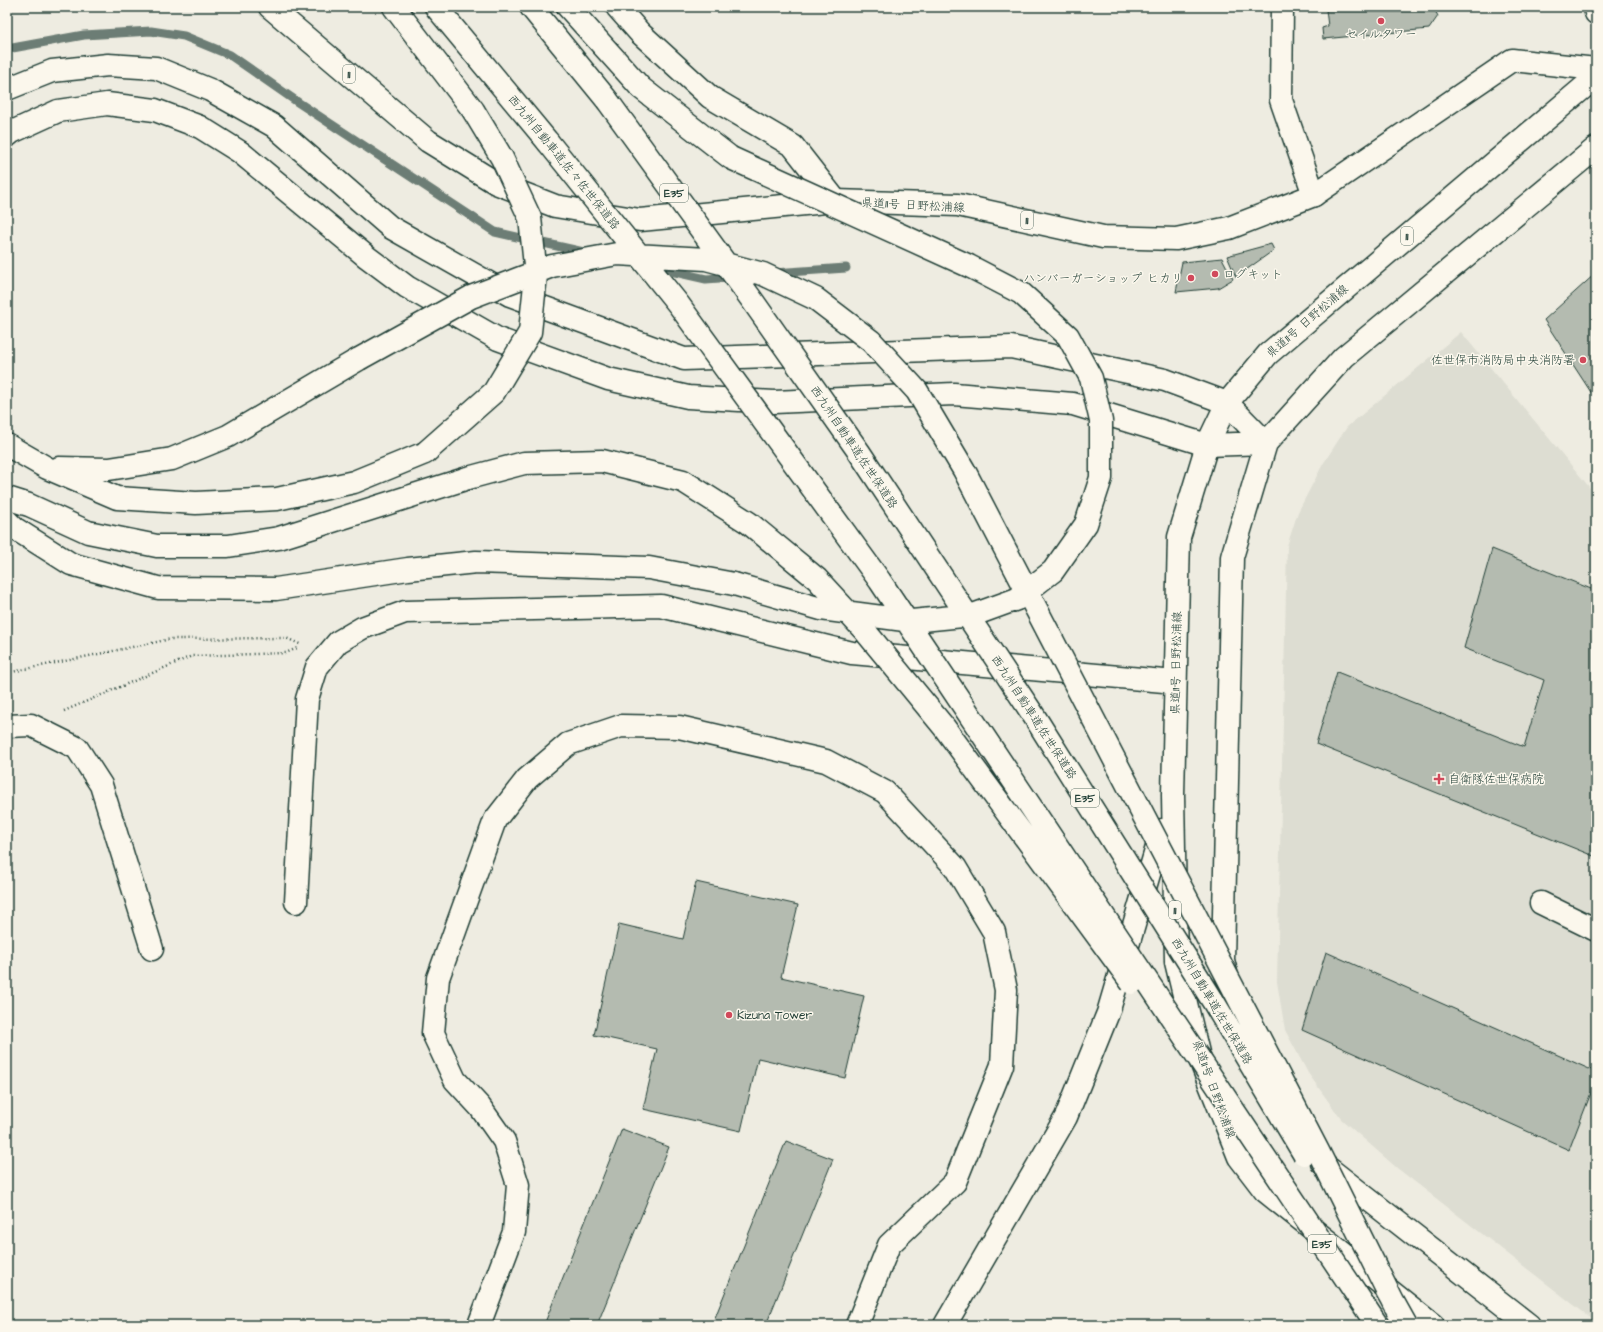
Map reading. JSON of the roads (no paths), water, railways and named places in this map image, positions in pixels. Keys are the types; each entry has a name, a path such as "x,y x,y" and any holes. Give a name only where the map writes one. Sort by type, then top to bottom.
{"main road":[{"name":"県道11号 日野松浦線","path":"270,7 428,141 496,183 555,206 640,220 836,200 958,205 1103,237 1176,239 1229,228 1314,195 1512,60 1596,68"},
{"path":"7,445 47,468 117,498 196,503 277,499 354,482 425,453 494,392 530,332 536,275 530,218 502,158 473,110 394,7"},
{"name":"西九州自動車道;佐々佐世保道路","path":"436,7 548,142 689,320 880,582 977,724 1268,1163"},
{"name":"西九州自動車道;佐世保道路","path":"531,7 607,100 859,452 1034,716 1213,1002 1406,1325"},
{"path":"7,521 14,528 71,564 158,588 276,589 408,569 476,562 649,568 734,584 821,609 912,621 973,615 1017,599 1053,571 1086,524 1101,478 1101,421 1091,378 1068,336 1021,293 969,266 731,158 641,88 568,7"},
{"path":"617,7 640,33 710,97 793,146 836,200"},
{"path":"1282,7 1281,100 1314,195"},
{"path":"1595,7 1596,13"},
{"path":"7,89 52,71 108,65 156,68 210,90 274,126 390,227 510,295 684,359 1011,348 1164,380 1226,403 1266,443"},
{"name":"県道11号 日野松浦線","path":"1433,1325 1265,1191 1239,1157 1200,1057 1176,962 1173,795 1179,537 1206,445 1226,403 1268,354 1596,77"},
{"path":"7,136 12,132 58,112 107,104 155,110 200,127 240,152 367,257 407,287 498,339 608,379 688,397 774,402 954,394 1073,404 1206,445 1266,443"},
{"path":"1529,1325 1302,1147 1277,1117 1242,1042 1223,960 1232,557 1266,443 1344,357 1596,148"},
{"path":"47,468 109,469 172,459 228,436 359,359 471,296 552,266 617,254 706,259 763,274 816,300 871,340 916,390 964,470 1318,1151 1394,1304"},
{"path":"7,498 29,505 88,532 157,546 228,546 279,538 468,478 524,463 602,461 683,481 749,523 817,579 865,631 944,727 1144,1000 1268,1163"},
{"path":"296,902 307,699 317,667 338,642 362,628 405,612 661,606 852,653 1175,682"},
{"path":"7,726 31,725 77,748 102,785 152,949"},
{"path":"479,1325 514,1232 518,1185 504,1140 480,1107 455,1080 433,1033 438,978 496,820 527,779 568,744 621,726 679,727 826,761 885,792 955,867 994,932 1006,990 1002,1065 955,1182 889,1245 856,1325"},
{"path":"945,1325 1066,1117 1108,1013 1173,795"},
{"path":"1541,903 1596,930"},
{"name":"E35","path":"1268,1163 1377,1325"}],"waterway":[{"path":"7,49 84,35 151,31 184,36 230,55 299,103 495,232 588,253"},
{"path":"653,267 706,279 733,277"},
{"path":"774,273 846,268"}],"place":[{"name":"セイルタワー","path":"1381,21"},
{"name":"ログキット","path":"1215,274"},
{"name":"ハンバーガーショップ ヒカリ","path":"1191,278"},
{"name":"佐世保市消防局中央消防署","path":"1583,360"},
{"name":"自衛隊佐世保病院","path":"1439,779"},
{"name":"Kizuna Tower","path":"729,1015"}]}
